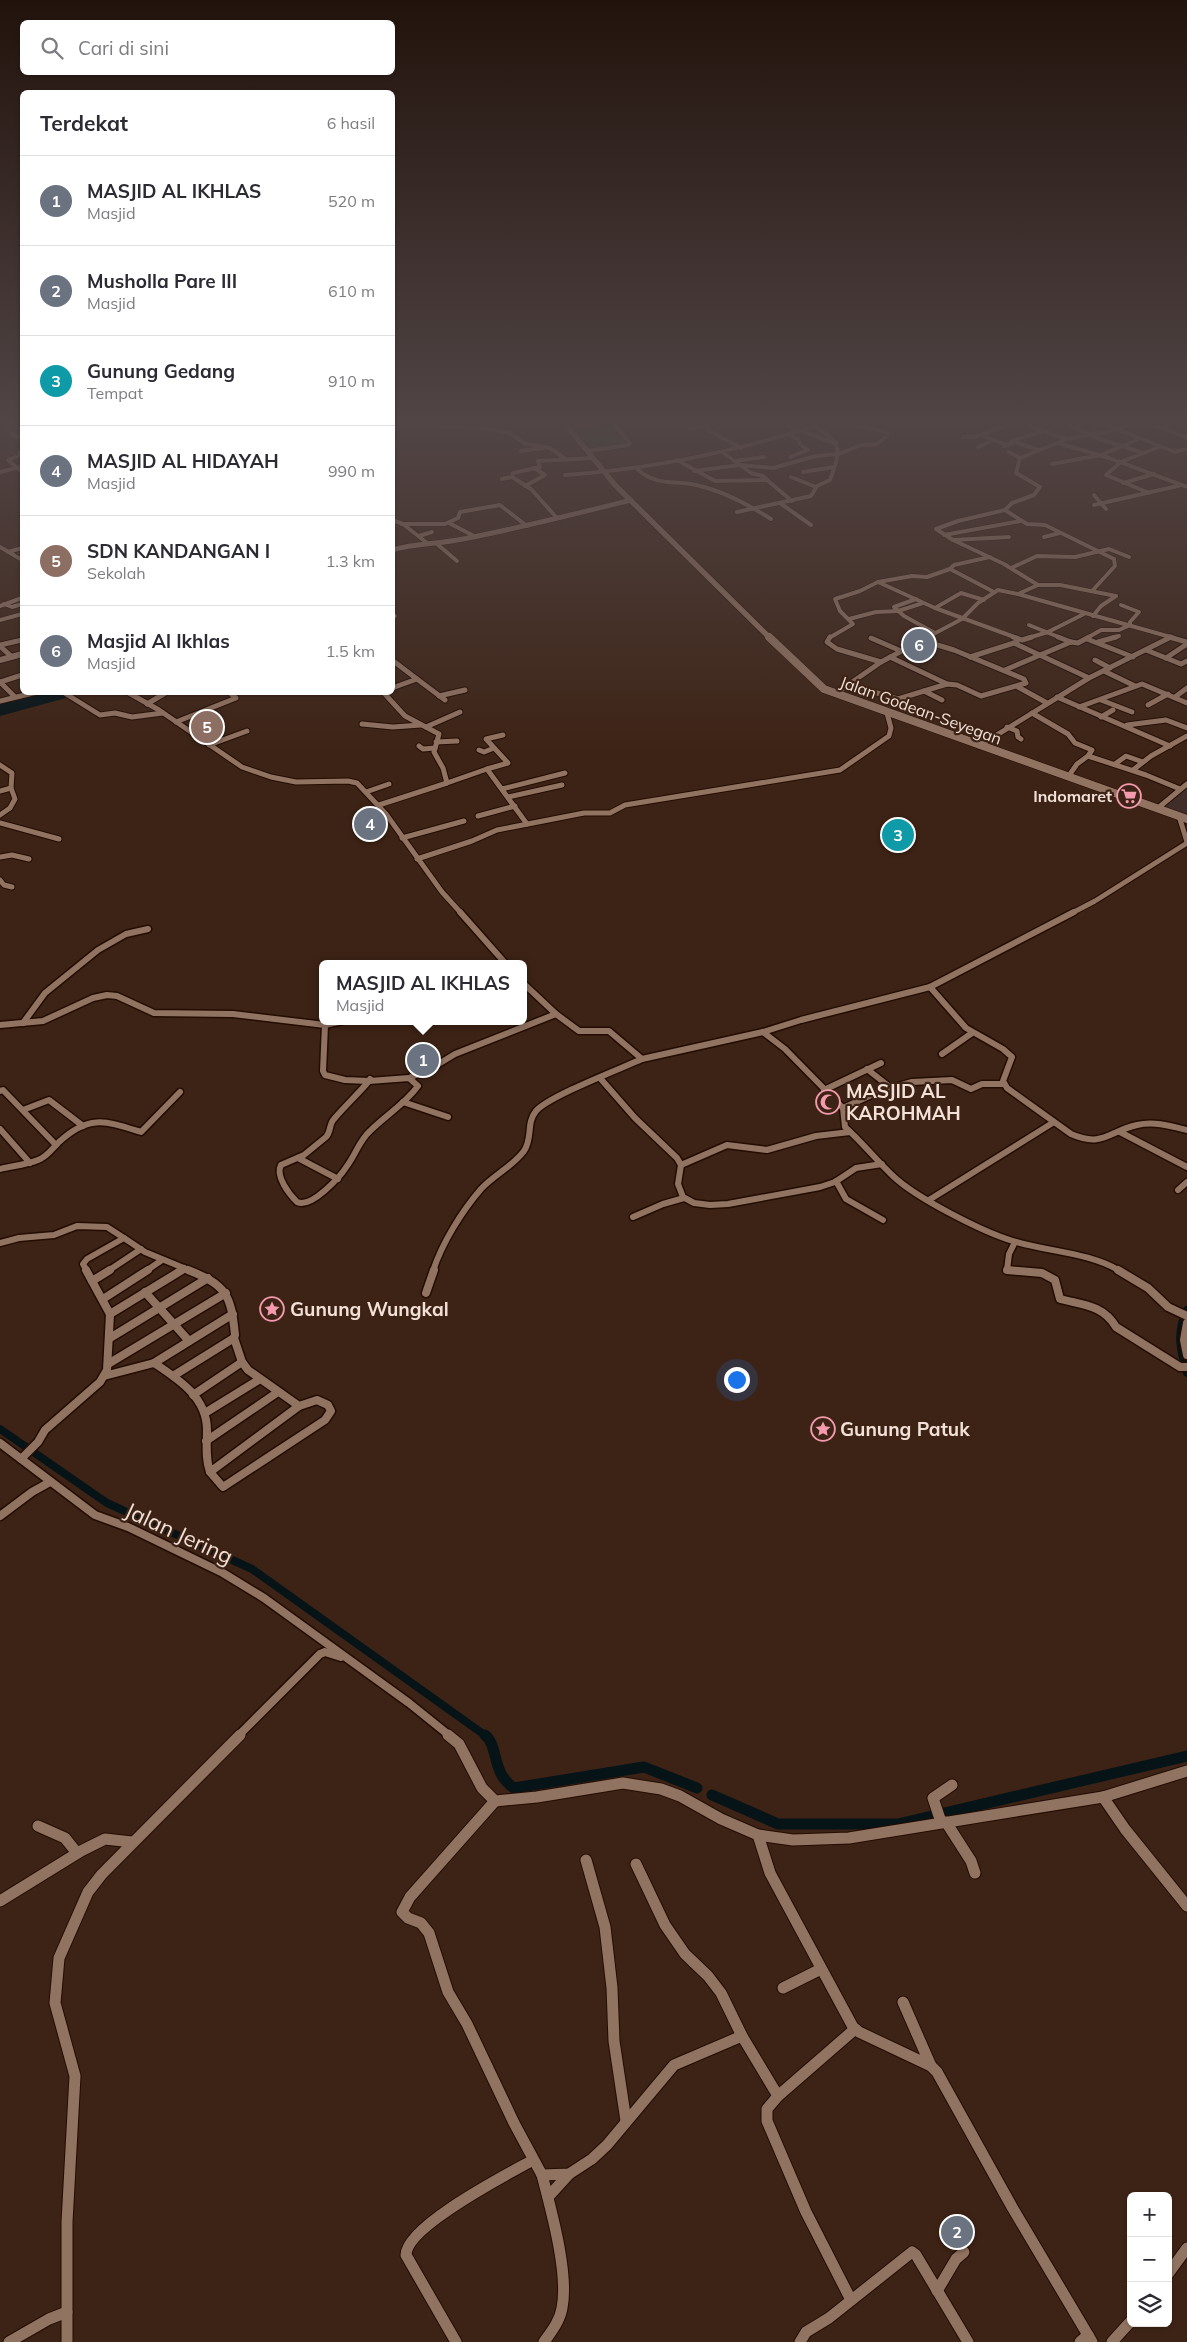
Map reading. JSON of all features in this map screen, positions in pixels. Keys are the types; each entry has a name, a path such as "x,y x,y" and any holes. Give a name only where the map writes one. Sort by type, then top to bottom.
{"main road":[{"name":"Jalan Godean-Seyegan","path":"666,535 733,603 821,687 887,713 1158,808 1187,820"}],"street":[{"path":"395,549 427,543 437,544 478,535"},
{"path":"944,535 1011,568 1038,585"},
{"path":"1044,537 1051,535"},
{"path":"1065,535 1114,559 1115,566 1092,591"},
{"path":"418,536 427,543"},
{"path":"952,540 1010,537"},
{"path":"437,544 457,561"},
{"path":"0,548 20,559"},
{"path":"8,552 20,549"},
{"path":"1011,568 1037,556 1075,557 1111,549 1129,557"},
{"path":"881,662 837,649 827,642 830,636 853,625 840,611 834,599 860,591 878,582 912,576 927,577 950,569 954,565 990,557"},
{"path":"950,569 994,592"},
{"path":"878,582 962,619 1022,640"},
{"path":"1018,594 1038,585 1052,584 1116,596 1101,606 1093,616"},
{"path":"835,694 881,662 962,619 994,592 1000,590 1130,625 1187,643"},
{"path":"935,608 962,592 984,600"},
{"path":"2,605 20,599"},
{"path":"916,599 895,605 894,608 934,633"},
{"path":"849,619 876,612 898,611 923,603"},
{"path":"2,605 12,607 20,605"},
{"path":"1029,625 1078,644 1102,630 1119,630 1130,625 1130,622 1139,612 1122,605"},
{"path":"970,657 1048,632 1084,614"},
{"path":"0,620 20,615"},
{"path":"1097,642 1119,636"},
{"path":"871,638 901,651"},
{"path":"979,746 1088,678 1172,638"},
{"path":"1088,639 1133,657"},
{"path":"849,685 898,699 946,684 957,685 979,696 1018,687 1026,682 1005,670 921,640"},
{"path":"0,646 20,641"},
{"path":"1005,670 1071,642"},
{"path":"1014,643 1041,654 1088,678"},
{"path":"1166,658 1187,643"},
{"path":"0,646 12,657"},
{"path":"1146,650 1182,664 1187,661"},
{"path":"0,660 20,655"},
{"path":"890,657 933,676 946,684"},
{"path":"1095,660 1110,668"},
{"path":"395,662 445,700"},
{"path":"1104,671 1135,686"},
{"path":"14,696 0,682 20,675"},
{"path":"395,687 417,679"},
{"path":"1079,707 1144,684 1187,703"},
{"path":"1018,687 1047,703"},
{"path":"1175,697 1187,688"},
{"path":"439,696 465,690"},
{"path":"924,691 942,700"},
{"path":"1148,705 1168,694"},
{"path":"0,701 20,695"},
{"path":"68,695 100,715 115,713 132,717 163,713"},
{"path":"134,695 237,765 271,777 303,782 351,781 379,805 442,892 502,960"},
{"path":"147,704 162,695"},
{"path":"176,722 236,698 234,695"},
{"path":"386,695 400,712 439,734 435,755 443,768 447,783"},
{"path":"1057,697 1170,746"},
{"path":"1101,700 1132,712"},
{"path":"1100,717 1113,710"},
{"path":"362,724 393,727 423,726 460,712"},
{"path":"417,859 472,841 492,831 584,813 607,814 625,805 840,770 889,736 891,728 887,713"},
{"path":"1032,713 1068,734 1075,743 1092,750 1088,756 1077,764 1068,777"},
{"path":"1125,725 1166,720 1187,728"},
{"path":"1007,727 1017,731 1018,737 1021,739"},
{"path":"209,745 247,731"},
{"path":"379,805 508,763 486,739 502,735"},
{"path":"1133,770 1187,736"},
{"path":"418,746 424,749 457,740"},
{"path":"479,750 484,752 494,748"},
{"path":"1088,756 1133,770 1180,789"},
{"path":"1115,764 1126,756 1144,762"},
{"path":"0,765 12,774 14,782 11,788 15,799 14,804 0,815"},
{"path":"487,769 527,824"},
{"path":"502,789 565,773"},
{"path":"366,792 389,784"},
{"path":"1158,808 1187,784"},
{"path":"508,797 562,785"},
{"path":"0,791 11,788"},
{"path":"478,816 515,806"},
{"path":"426,1292 441,1247 482,1188 505,1170 525,1150 530,1134 529,1123 536,1111 550,1101 642,1059 763,1032 801,1020 930,987 1095,901 1187,842 1179,816"},
{"path":"402,838 464,821"},
{"path":"0,822 59,839"},
{"path":"0,857 12,855 29,859"},
{"path":"1,883 12,886"},
{"path":"23,1023 45,993 98,950 126,934 148,929"},
{"path":"930,987 958,1022 972,1033 1002,1048 1012,1057 1003,1084"},
{"path":"527,992 583,1032 603,1030 612,1032 642,1059"},
{"path":"0,1025 48,1020 93,998 108,995 117,996 154,1013 233,1014 319,1024"},
{"path":"325,1025 324,1071 326,1075 345,1080 409,1078 432,1068 455,1054 556,1014"},
{"path":"763,1032 801,1063 824,1090 843,1108 843,1122 850,1132 863,1142 902,1185 995,1235 1015,1242 1100,1261 1148,1288 1168,1307 1187,1316"},
{"path":"942,1054 972,1033"},
{"path":"824,1090 881,1063"},
{"path":"867,1069 891,1088"},
{"path":"370,1079 348,1106 332,1121 326,1138 298,1158 286,1160 281,1165 279,1171 288,1191 299,1204 308,1204 338,1179 350,1163 364,1136 403,1102 418,1086 409,1078"},
{"path":"600,1078 635,1118 677,1158 681,1165 678,1174 678,1189 684,1198 694,1204 721,1205 836,1181 853,1168 882,1164"},
{"path":"843,1108 891,1088 915,1082 952,1080 971,1089 982,1084 1003,1084 1068,1132 1089,1141 1107,1139 1137,1125 1145,1124 1187,1130"},
{"path":"0,1091 3,1090 56,1145"},
{"path":"0,1169 44,1158 56,1145 83,1126 104,1120 141,1132 180,1092"},
{"path":"22,1110 42,1100 48,1100 83,1126"},
{"path":"403,1102 448,1117"},
{"path":"929,1200 1054,1122"},
{"path":"0,1129 30,1163"},
{"path":"681,1165 728,1145 766,1150 816,1136 850,1132"},
{"path":"1120,1132 1187,1167"},
{"path":"298,1158 338,1179"},
{"path":"836,1181 846,1199 883,1220"},
{"path":"1178,1190 1187,1182"},
{"path":"633,1217 663,1204 684,1198"},
{"path":"0,1242 18,1238 54,1235 77,1226 107,1227 162,1260 208,1278 226,1292 234,1314 234,1338 242,1362 260,1379 299,1406"},
{"path":"104,1376 108,1364 110,1314 85,1270 84,1262 124,1238"},
{"path":"1015,1242 1009,1254 1007,1270 1049,1276 1055,1280 1060,1299 1103,1310 1113,1319 1116,1327 1180,1367 1185,1367"},
{"path":"92,1281 141,1249"},
{"path":"103,1299 162,1260"},
{"path":"110,1314 184,1268"},
{"path":"110,1338 208,1278"},
{"path":"146,1292 189,1341"},
{"path":"108,1364 226,1292"},
{"path":"21,1459 31,1450 45,1430 104,1376 154,1362 234,1314"},
{"path":"1187,1323 1184,1340 1187,1355"},
{"path":"173,1376 234,1338"},
{"path":"154,1362 193,1394 202,1406 207,1427 207,1467 210,1472 223,1487 324,1420 331,1411 328,1405 319,1401 310,1401 299,1406 210,1472"},
{"path":"193,1394 242,1362"},
{"path":"205,1413 260,1379"},
{"path":"206,1440 278,1392"},
{"name":"Jalan Jering","path":"0,1443 95,1515 128,1527 230,1577 264,1598 409,1703 458,1744 466,1755 482,1788 495,1801"},
{"path":"0,1516 32,1492 50,1482"},
{"path":"67,2342 67,2222 75,2076 55,2002 59,1958 88,1892 132,1842 320,1654 325,1652 337,1657 344,1657"},
{"path":"544,2342 556,2325 563,2299 548,2197 542,2175 480,2050 448,1992 428,1933 421,1923 408,1918 402,1912 410,1897 495,1801 537,1798 623,1783 661,1789 680,1796 721,1819 758,1835 793,1840 849,1838 1103,1798 1187,1771"},
{"path":"952,1785 933,1798 937,1811 971,1861 975,1873"},
{"path":"1103,1798 1125,1829 1187,1906"},
{"path":"38,1826 65,1838 79,1852"},
{"path":"758,1835 770,1873 820,1968 855,2029 931,2066"},
{"path":"0,1901 79,1852 104,1840 115,1839 132,1842"},
{"path":"586,1860 604,1927 612,1988 614,2041 626,2121"},
{"path":"636,1864 665,1925 685,1954 708,1976 721,1993 742,2036 778,2096"},
{"path":"783,1988 820,1968"},
{"path":"904,2002 931,2066 947,2086 1012,2208 1086,2340"},
{"path":"851,2300 806,2212 769,2126 767,2109 778,2096 855,2029"},
{"path":"548,2197 570,2174 607,2145 674,2065 742,2036"},
{"path":"456,2342 406,2255 406,2251 432,2223 457,2203 534,2160"},
{"path":"542,2175 570,2174"},
{"path":"1172,2269 1187,2248"},
{"path":"800,2342 806,2332 829,2318 912,2252 916,2255 968,2342"},
{"path":"937,2291 956,2259 964,2252"},
{"path":"9,2342 49,2318 67,2312"},
{"path":"1112,2342 1127,2325"}],"shaded area":[{"path":"32,695 64,695 66,698 0,716 0,702"},
{"path":"1187,784 1187,814 1164,806"}],"waterway":[{"path":"1187,1310 1180,1334 1182,1357 1187,1373"},
{"path":"0,1429 107,1503 252,1569 486,1736"},
{"path":"486,1736 492,1746 498,1768 507,1782 514,1788 644,1767 697,1788"},
{"path":"712,1795 778,1824 898,1824 1187,1756"}],"place":[{"name":"Masjid Al Ikhlas","path":"919,645"},
{"name":"SDN KANDANGAN I","path":"207,727"},
{"name":"Indomaret","path":"1129,796"},
{"name":"MASJID AL HIDAYAH","path":"370,824"},
{"name":"Gunung Gedang","path":"898,835"},
{"name":"MASJID AL IKHLAS","path":"423,1060"},
{"name":"MASJID AL KAROHMAH","path":"828,1102"},
{"name":"Gunung Wungkal","path":"272,1309"},
{"name":"Gunung Patuk","path":"823,1429"},
{"name":"Musholla Pare III","path":"957,2232"}]}
